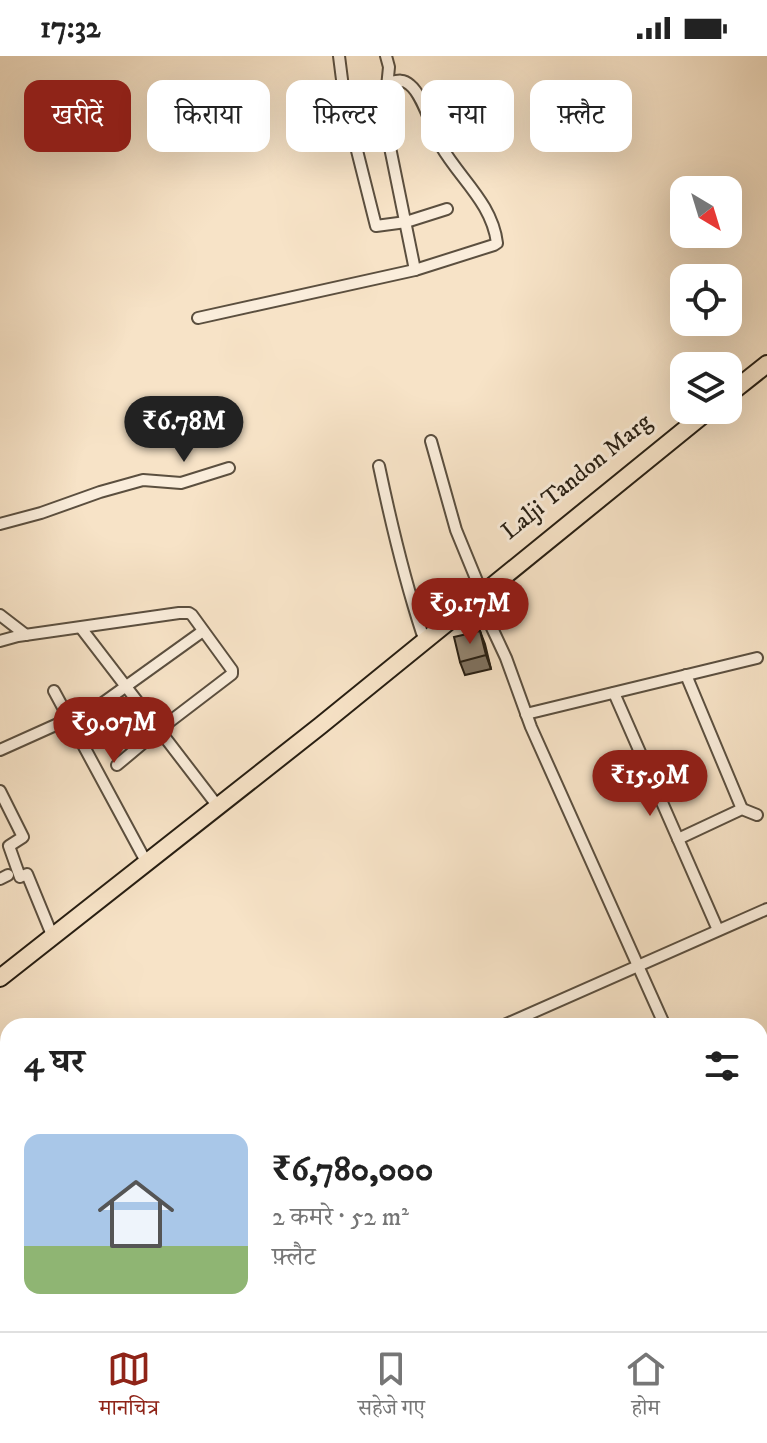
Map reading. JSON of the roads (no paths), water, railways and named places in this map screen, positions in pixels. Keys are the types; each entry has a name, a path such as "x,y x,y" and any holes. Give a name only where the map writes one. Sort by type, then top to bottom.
{"main road":[{"path":"742,374 767,354"},
{"path":"742,383 767,364"},
{"name":"Lalji Tandon Marg","path":"653,450 681,424"},
{"name":"Lalji Tandon Marg","path":"0,978 476,592 689,424"},
{"name":"Lalji Tandon Marg","path":"0,970 143,856 161,846 213,800 476,592"}],"street":[{"path":"339,56 345,103 376,226 406,222 447,209"},
{"path":"386,56 387,80"},
{"path":"198,318 415,270 497,243 486,208 442,147 415,89 405,81"},
{"path":"391,152 415,270"},
{"path":"431,441 476,592 506,658 526,714 662,1018"},
{"path":"379,466 408,589 422,633"},
{"path":"0,524 143,480 181,483 229,468"},
{"path":"0,641 189,613 232,674 117,765"},
{"path":"0,615 26,635"},
{"path":"81,628 213,800"},
{"path":"93,710 203,631"},
{"path":"526,714 757,658"},
{"path":"686,675 742,809 757,815"},
{"path":"54,691 143,856"},
{"path":"614,693 718,930"},
{"path":"0,750 69,719"},
{"path":"0,791 23,837 9,846 20,877 27,874 50,930"},
{"path":"678,839 742,809"},
{"path":"520,1018 767,909"}]}
